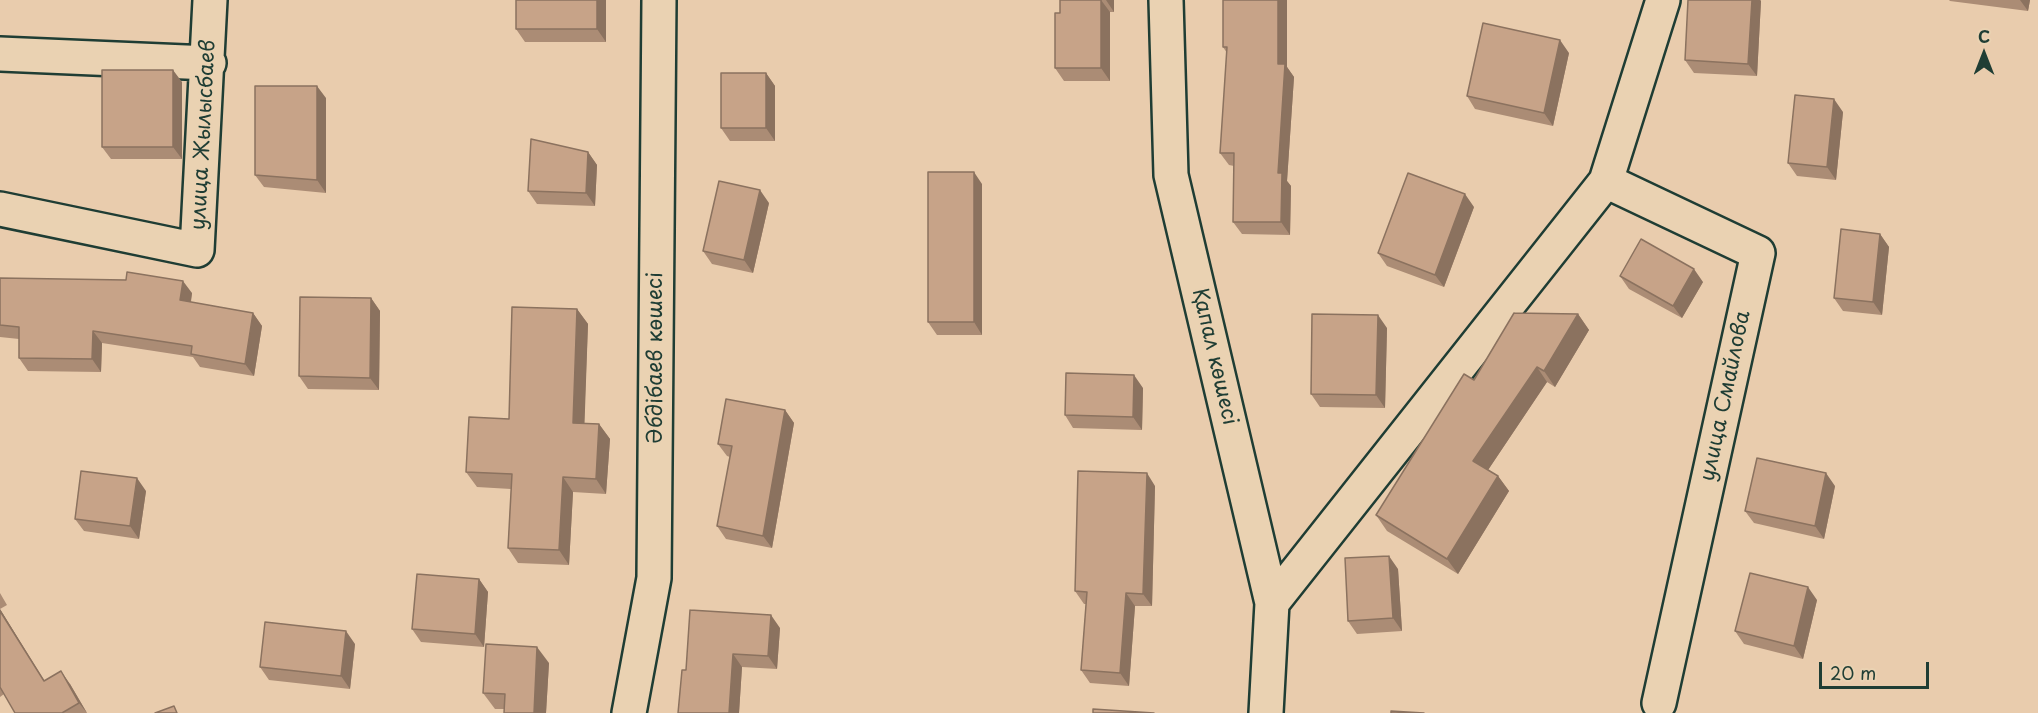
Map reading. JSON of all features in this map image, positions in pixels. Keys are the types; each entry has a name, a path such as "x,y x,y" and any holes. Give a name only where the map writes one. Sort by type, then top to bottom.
{"street":[{"name":"улица Жылысбаев","path":"0,209 197,250 209,63 210,0"},
{"name":"Әбдібаев көшесі","path":"629,713 654,578 659,0"},
{"name":"Қапал көшесі","path":"1166,0 1171,175 1272,603 1266,713"},
{"path":"1272,603 1606,181 1663,0"},
{"path":"0,54 209,63"},
{"name":"улица Смайлова","path":"1606,181 1758,253 1659,703"}],"building":[{"path":"516,0 597,0 597,29 516,29"},
{"path":"1060,0 1101,0 1101,68 1055,68 1055,13 1060,13"},
{"path":"1223,0 1278,0 1278,64 1285,64 1278,173 1282,173 1281,222 1233,222 1234,153 1220,153 1227,47 1223,47"},
{"path":"1688,0 1752,0 1748,64 1685,60"},
{"path":"1483,23 1560,40 1544,113 1467,96"},
{"path":"102,70 173,70 173,147 102,147"},
{"path":"721,73 766,73 766,128 721,128"},
{"path":"255,86 317,86 317,180 255,175"},
{"path":"1795,95 1834,99 1827,167 1788,163"},
{"path":"531,139 588,152 586,193 528,191"},
{"path":"928,172 974,172 974,322 928,322"},
{"path":"1408,173 1465,194 1435,275 1378,253"},
{"path":"719,181 760,190 744,260 703,251"},
{"path":"1841,229 1880,234 1873,302 1834,298"},
{"path":"1641,239 1694,269 1673,306 1620,276"},
{"path":"127,272 183,281 180,300 253,313 245,364 191,354 192,346 93,331 92,359 19,358 19,327 0,325 0,278 126,280"},
{"path":"300,297 371,298 370,378 299,376"},
{"path":"512,307 577,309 573,423 599,424 596,479 563,477 559,550 508,548 512,474 466,472 469,417 509,419"},
{"path":"1514,313 1578,314 1544,371 1537,367 1473,461 1498,476 1447,559 1376,515 1464,374 1474,380"},
{"path":"1312,314 1378,315 1376,395 1311,394"},
{"path":"1066,373 1134,375 1133,417 1065,415"},
{"path":"726,399 785,410 763,536 717,526 732,446 718,444"},
{"path":"1757,458 1826,473 1815,526 1745,511"},
{"path":"81,471 137,478 130,526 75,519"},
{"path":"1078,471 1147,473 1143,594 1126,593 1120,673 1081,670 1087,592 1075,591"},
{"path":"1389,556 1393,618 1348,621 1345,558"},
{"path":"1750,573 1808,587 1794,646 1735,631"},
{"path":"417,574 479,579 475,634 412,629"},
{"path":"690,610 771,615 768,656 733,654 729,713 678,713 682,670 686,670"},
{"path":"0,611 44,681 61,671 79,703 62,713 15,713 0,687"},
{"path":"265,622 346,631 341,676 260,667"},
{"path":"486,644 537,647 534,713 504,713 505,694 483,693"},
{"path":"174,706 177,713 155,713"},
{"path":"1093,709 1154,713 1093,713"},
{"path":"1391,711 1424,713 1391,713"}]}
